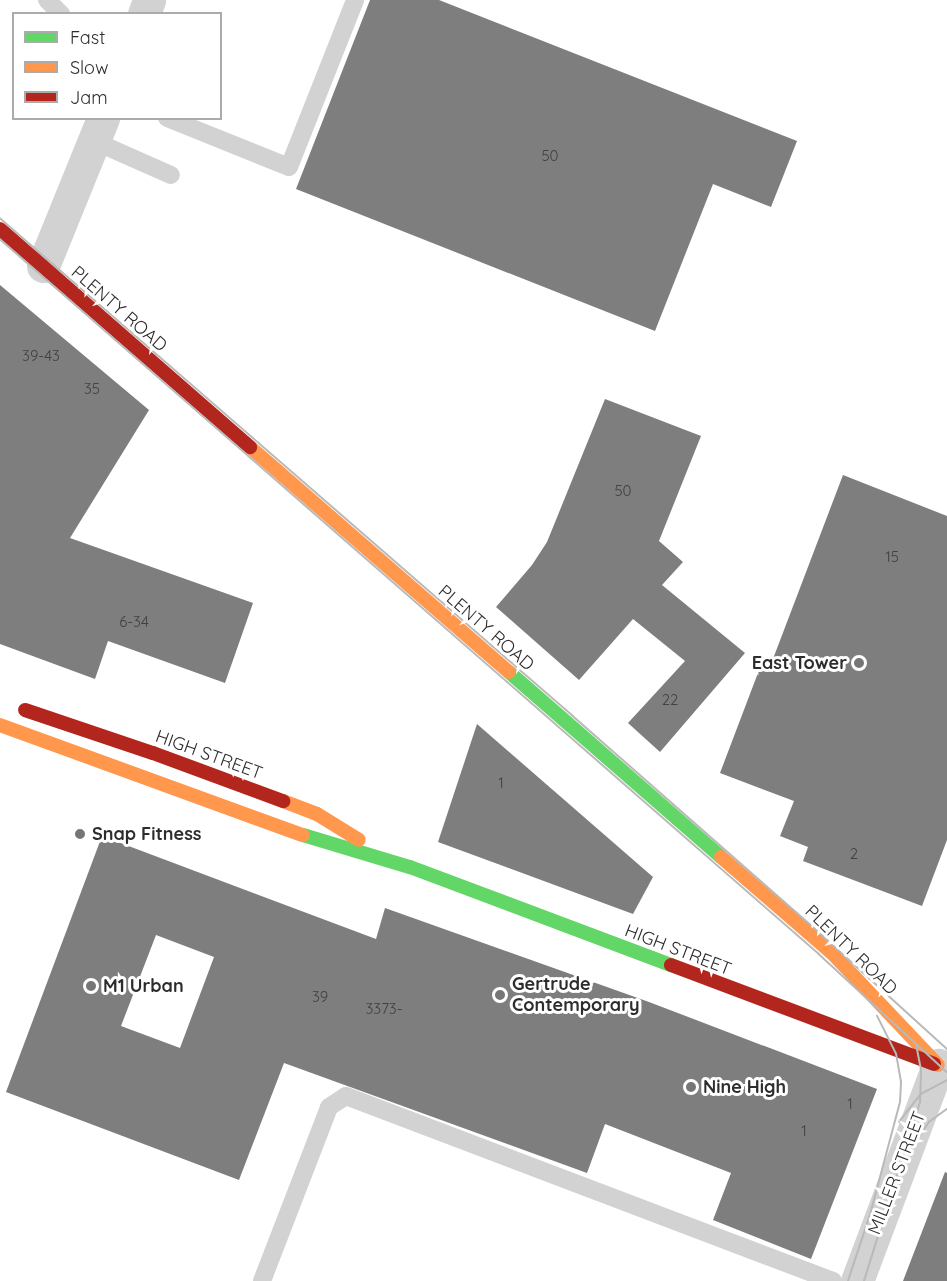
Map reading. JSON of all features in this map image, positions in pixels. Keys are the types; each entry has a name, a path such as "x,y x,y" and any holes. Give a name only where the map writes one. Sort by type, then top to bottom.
{"main road":[{"name":"PLENTY ROAD","path":"0,228 832,953 943,1060"},
{"name":"HIGH STREET","path":"11,706 153,753 317,814 396,862"},
{"name":"HIGH STREET","path":"0,725 309,837 396,862 943,1060"},
{"path":"145,777 153,753"}],"street":[{"path":"43,266 98,130"},
{"name":"MILLER STREET","path":"854,1280 943,1060"}],"lane":[{"path":"47,0 59,12"},
{"path":"172,120 289,167 355,0"},
{"path":"98,130 171,175"},
{"path":"262,1281 329,1107 346,1096 854,1280"}],"building":[{"path":"370,0 439,0 797,141 771,207 713,184 655,331 296,189"},
{"path":"0,285 149,410 70,538 253,603 225,683 108,641 95,679 0,644"},
{"path":"605,399 701,436 659,541 683,562 662,585 745,653 660,752 628,723 685,661 633,619 579,680 496,607 532,565 547,542"},
{"path":"843,475 947,516 947,840 922,906 803,861 808,847 780,836 794,801 720,773 761,665 768,672"},
{"path":"477,724 653,877 633,914 438,842"},
{"path":"102,836 376,939 385,908 649,1002 877,1089 811,1259 713,1220 731,1173 605,1124 587,1173 284,1063 239,1180 6,1092","holes":["156,935 214,957 180,1048 121,1026"]},
{"path":"945,1172 947,1173 947,1281 903,1281"}],"tram line":[{"path":"0,218 573,716 823,936 947,1049"},
{"path":"0,239 819,954 947,1072"},
{"path":"848,1281 870,1215 900,1102 901,1082 896,1054 877,1016"},
{"path":"864,1281 920,1102 921,1070 916,1044"},
{"path":"899,1122 921,1094 947,1080"},
{"path":"912,1148 929,1122 947,1109"}],"traffic: fast":[{"path":"509,672 721,857"},
{"path":"303,835 410,867 671,965"}],"traffic: slow":[{"path":"250,447 509,672"},
{"path":"0,725 303,835"},
{"path":"283,801 317,814 359,840"},
{"path":"721,857 832,953 938,1065"}],"traffic: jam":[{"path":"0,229 250,447"},
{"path":"25,710 153,753 283,801"},
{"path":"671,965 934,1064"}],"place":[{"name":"East Tower","path":"859,663"},
{"name":"Snap Fitness","path":"80,834"},
{"name":"M1 Urban","path":"91,986"},
{"name":"Gertrude Contemporary","path":"500,995"},
{"name":"Nine High","path":"691,1087"}]}
